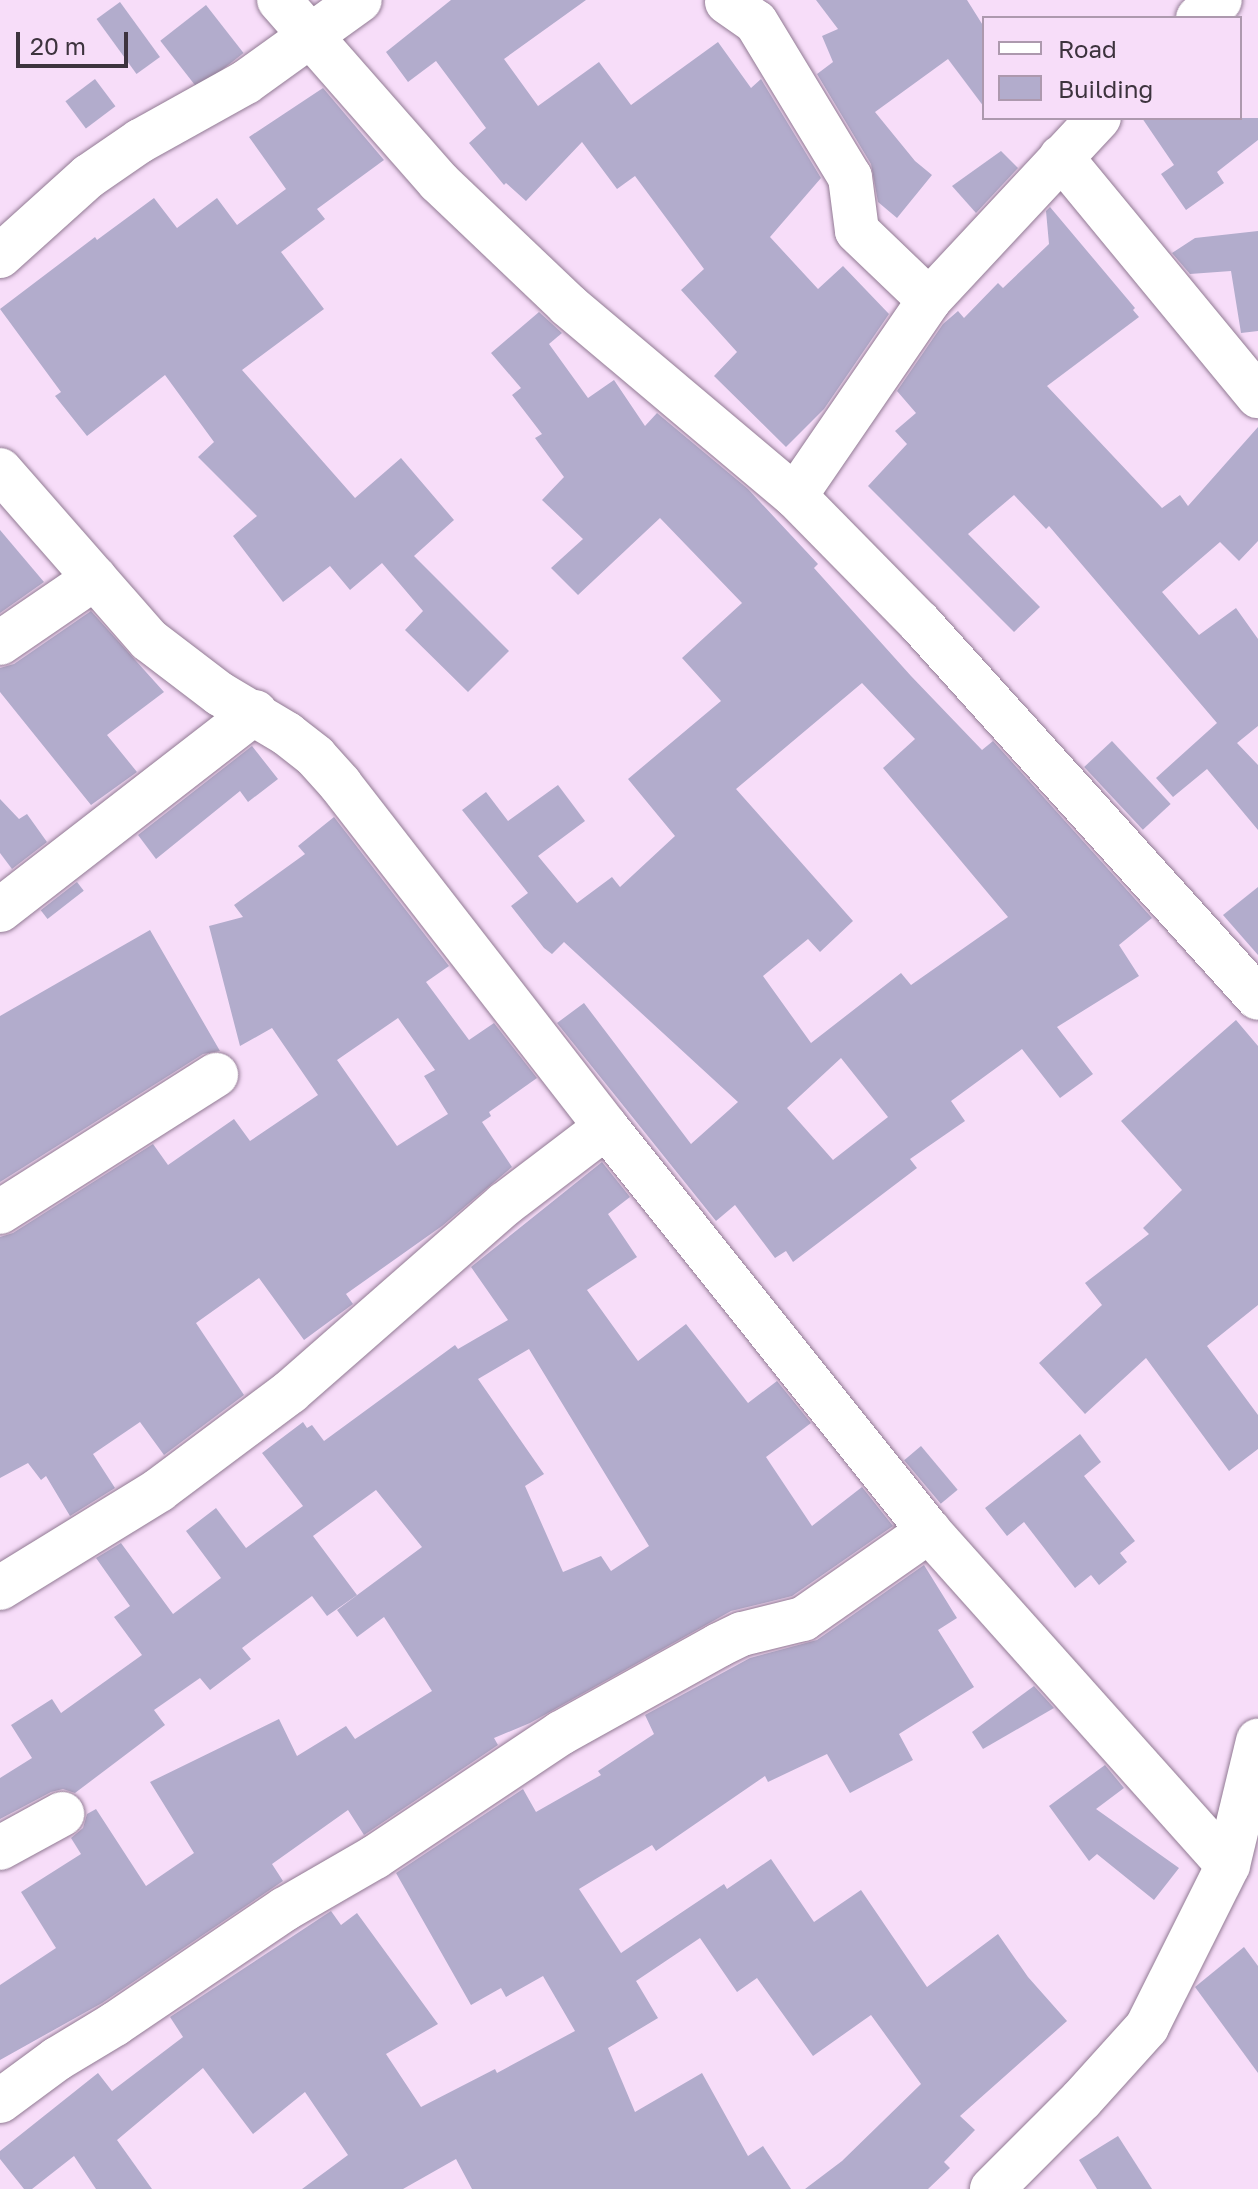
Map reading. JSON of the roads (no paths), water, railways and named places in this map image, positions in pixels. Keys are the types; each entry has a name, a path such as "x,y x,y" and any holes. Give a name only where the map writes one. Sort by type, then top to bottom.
{"street":[{"path":"279,0 439,182 580,315 795,496 919,622 1258,998"},
{"path":"0,256 89,176 140,141 246,82 360,0"},
{"path":"1200,16 1220,0"},
{"path":"727,2 756,22 850,177 857,231 929,300"},
{"path":"795,496 929,300 1097,120"},
{"path":"1061,157 1252,377"},
{"path":"0,470 149,640 220,694 255,712 315,756 340,784 606,1127 929,1531 1228,1865"},
{"path":"0,643 95,578"},
{"path":"0,910 255,712"},
{"path":"0,1212 216,1075"},
{"path":"0,1588 159,1490 278,1401 420,1281 505,1204 606,1127"},
{"path":"0,2101 57,2059 115,2024 285,1909 375,1857 561,1733 731,1639 803,1619 929,1531"},
{"path":"992,2189 1081,2100 1147,2027 1228,1865 1258,1741"},
{"path":"0,1848 62,1814"}]}
